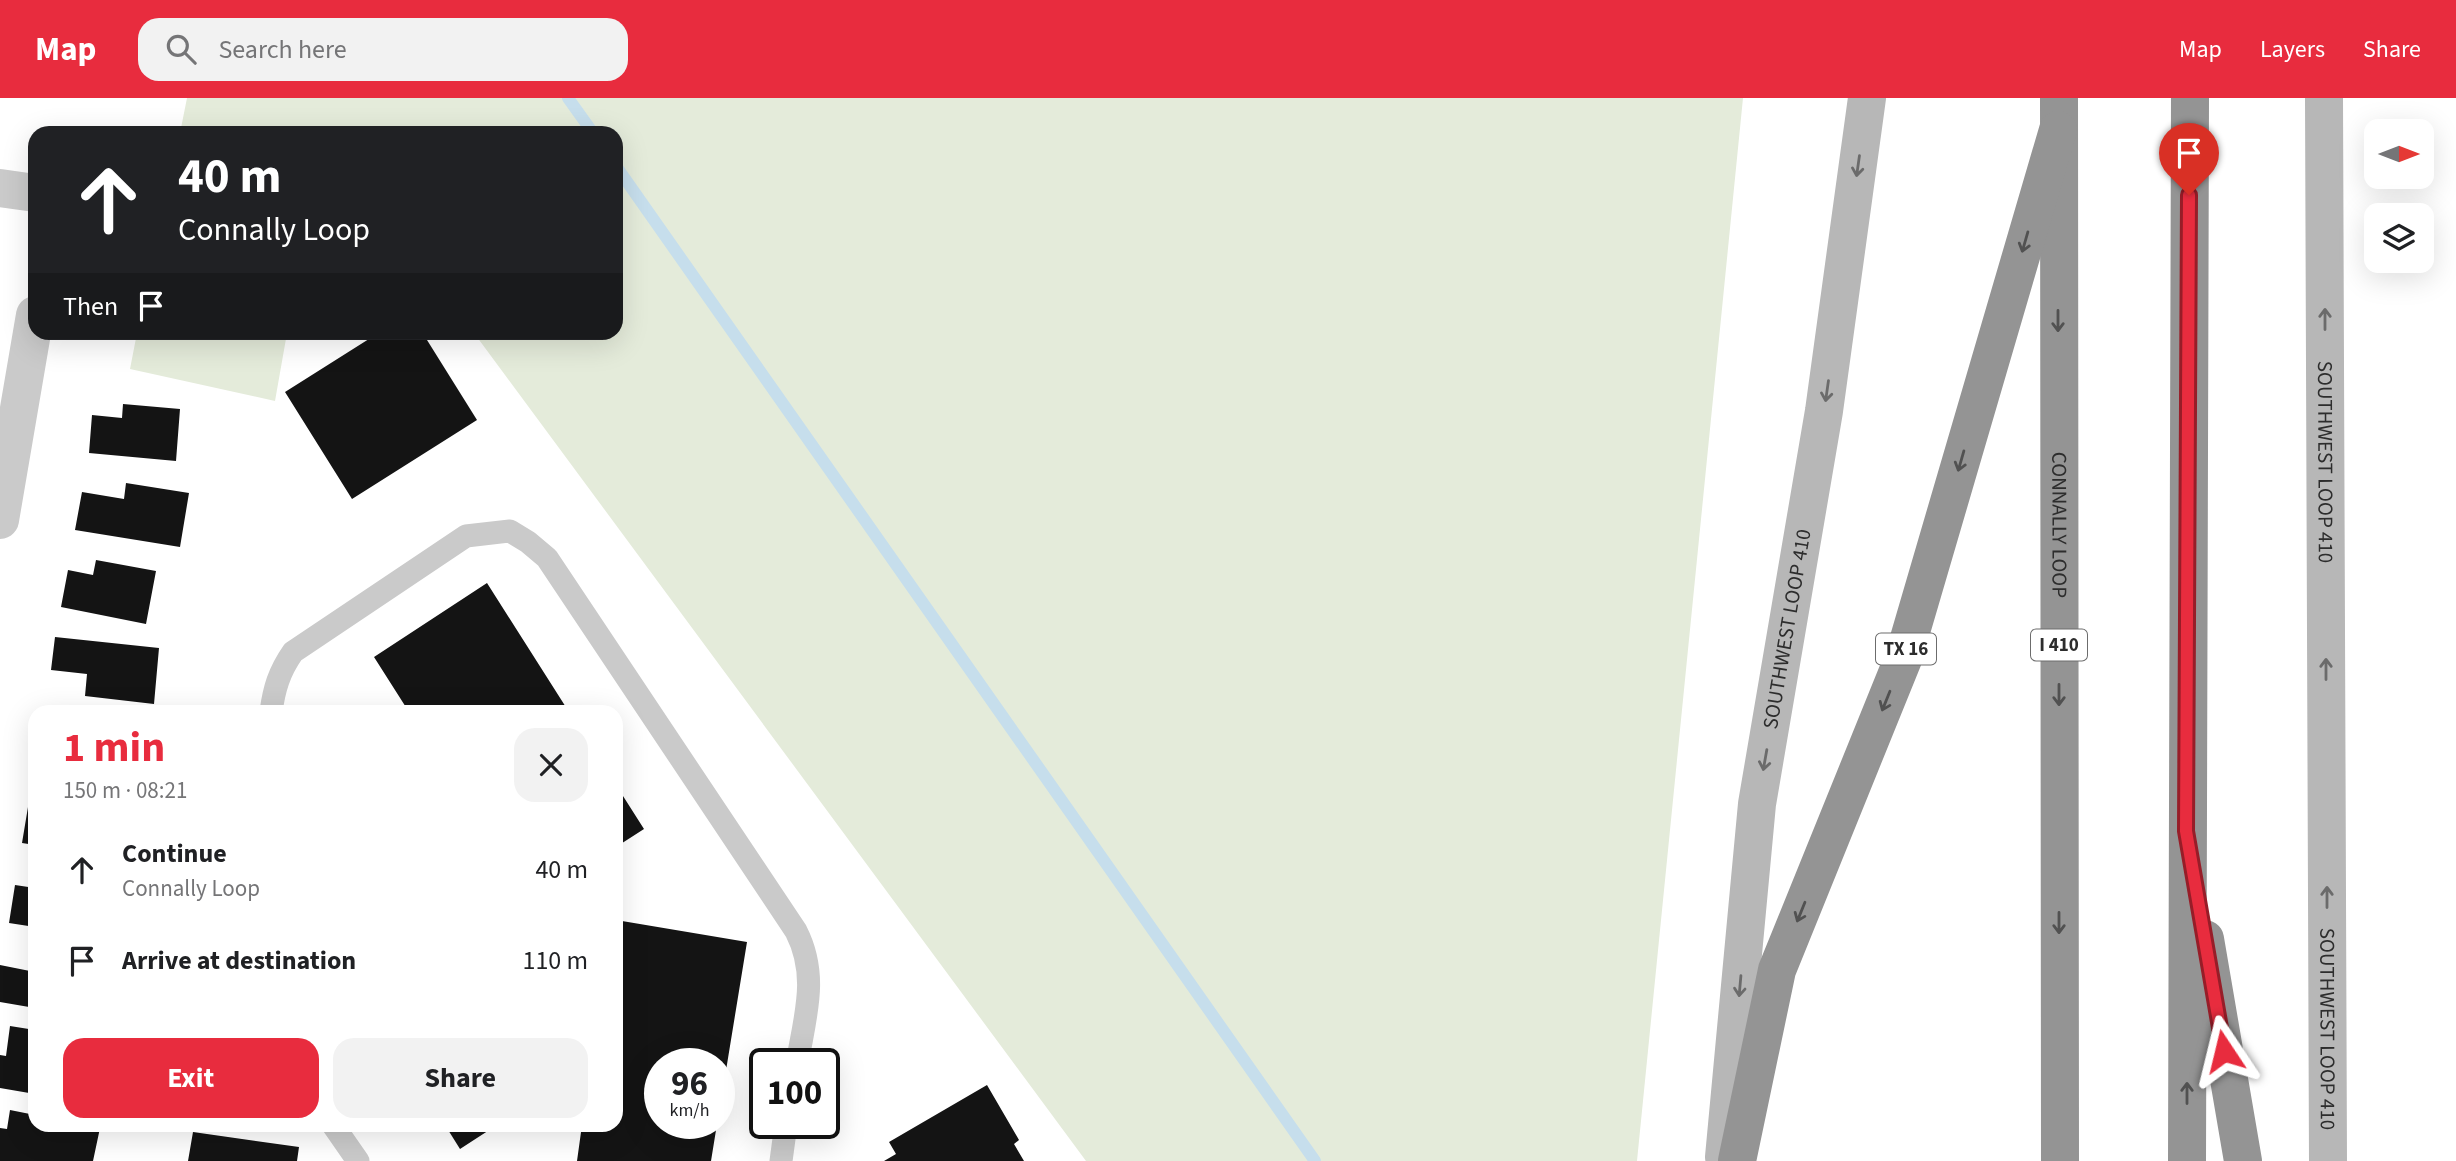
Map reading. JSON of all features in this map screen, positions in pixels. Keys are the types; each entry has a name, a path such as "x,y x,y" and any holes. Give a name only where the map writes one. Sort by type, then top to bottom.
{"highway":[{"path":"2187,1161 2189,98"},
{"name":"TX 16","path":"1737,1161 1777,970 1903,659 2058,114"},
{"name":"CONNALLY LOOP","path":"2058,114 2060,1161"},
{"path":"2186,831 2243,1161"}],"main road":[{"name":"SOUTHWEST LOOP 410","path":"1724,1161 1757,804 1824,411 1867,98"},
{"name":"SOUTHWEST LOOP 410","path":"2324,98 2328,1161"}],"street":[{"path":"0,188 28,192"},
{"path":"0,520 31,340"}],"lane":[{"path":"272,705 275,686 283,666 293,652 466,536 510,531 528,542 547,558 796,931 806,950 811,987 800,1048"},
{"path":"338,1132 358,1161"},
{"path":"781,1161 784,1139"}],"green space":[{"path":"187,98 1743,98 1637,1161 1086,1161 479,340 623,340 623,126 181,126"},
{"path":"136,340 286,340 275,401 130,369"}],"building":[{"path":"367,340 427,340 477,420 352,499 285,392"},
{"path":"123,404 180,409 176,461 89,453 92,415 122,418"},
{"path":"126,483 189,493 180,547 75,530 82,492 124,499"},
{"path":"96,560 156,571 146,624 61,607 68,570 93,575"},
{"path":"487,583 565,705 405,705 374,657"},
{"path":"55,637 159,648 154,704 85,696 87,674 51,670"},
{"path":"623,796 644,829 623,842"},
{"path":"28,807 28,844 22,843"},
{"path":"15,885 28,887 28,926 9,923"},
{"path":"623,921 747,942 730,1048 644,1048 644,1139 715,1139 711,1161 577,1161 581,1132 623,1132"},
{"path":"0,965 28,971 28,1007 0,1002"},
{"path":"10,1026 28,1029 28,1093 0,1088 0,1055 6,1056"},
{"path":"987,1085 1019,1140 1014,1144 1024,1161 884,1161 896,1154 889,1142"},
{"path":"10,1110 28,1114 28,1132 99,1132 93,1161 0,1161 0,1128 7,1129"},
{"path":"193,1132 299,1147 297,1161 188,1161"},
{"path":"449,1132 486,1132 460,1149"}],"waterway":[{"path":"568,98 588,126"},
{"path":"623,176 1315,1161"}],"route":[{"path":"2189,195 2186,831 2224,1051"}]}
